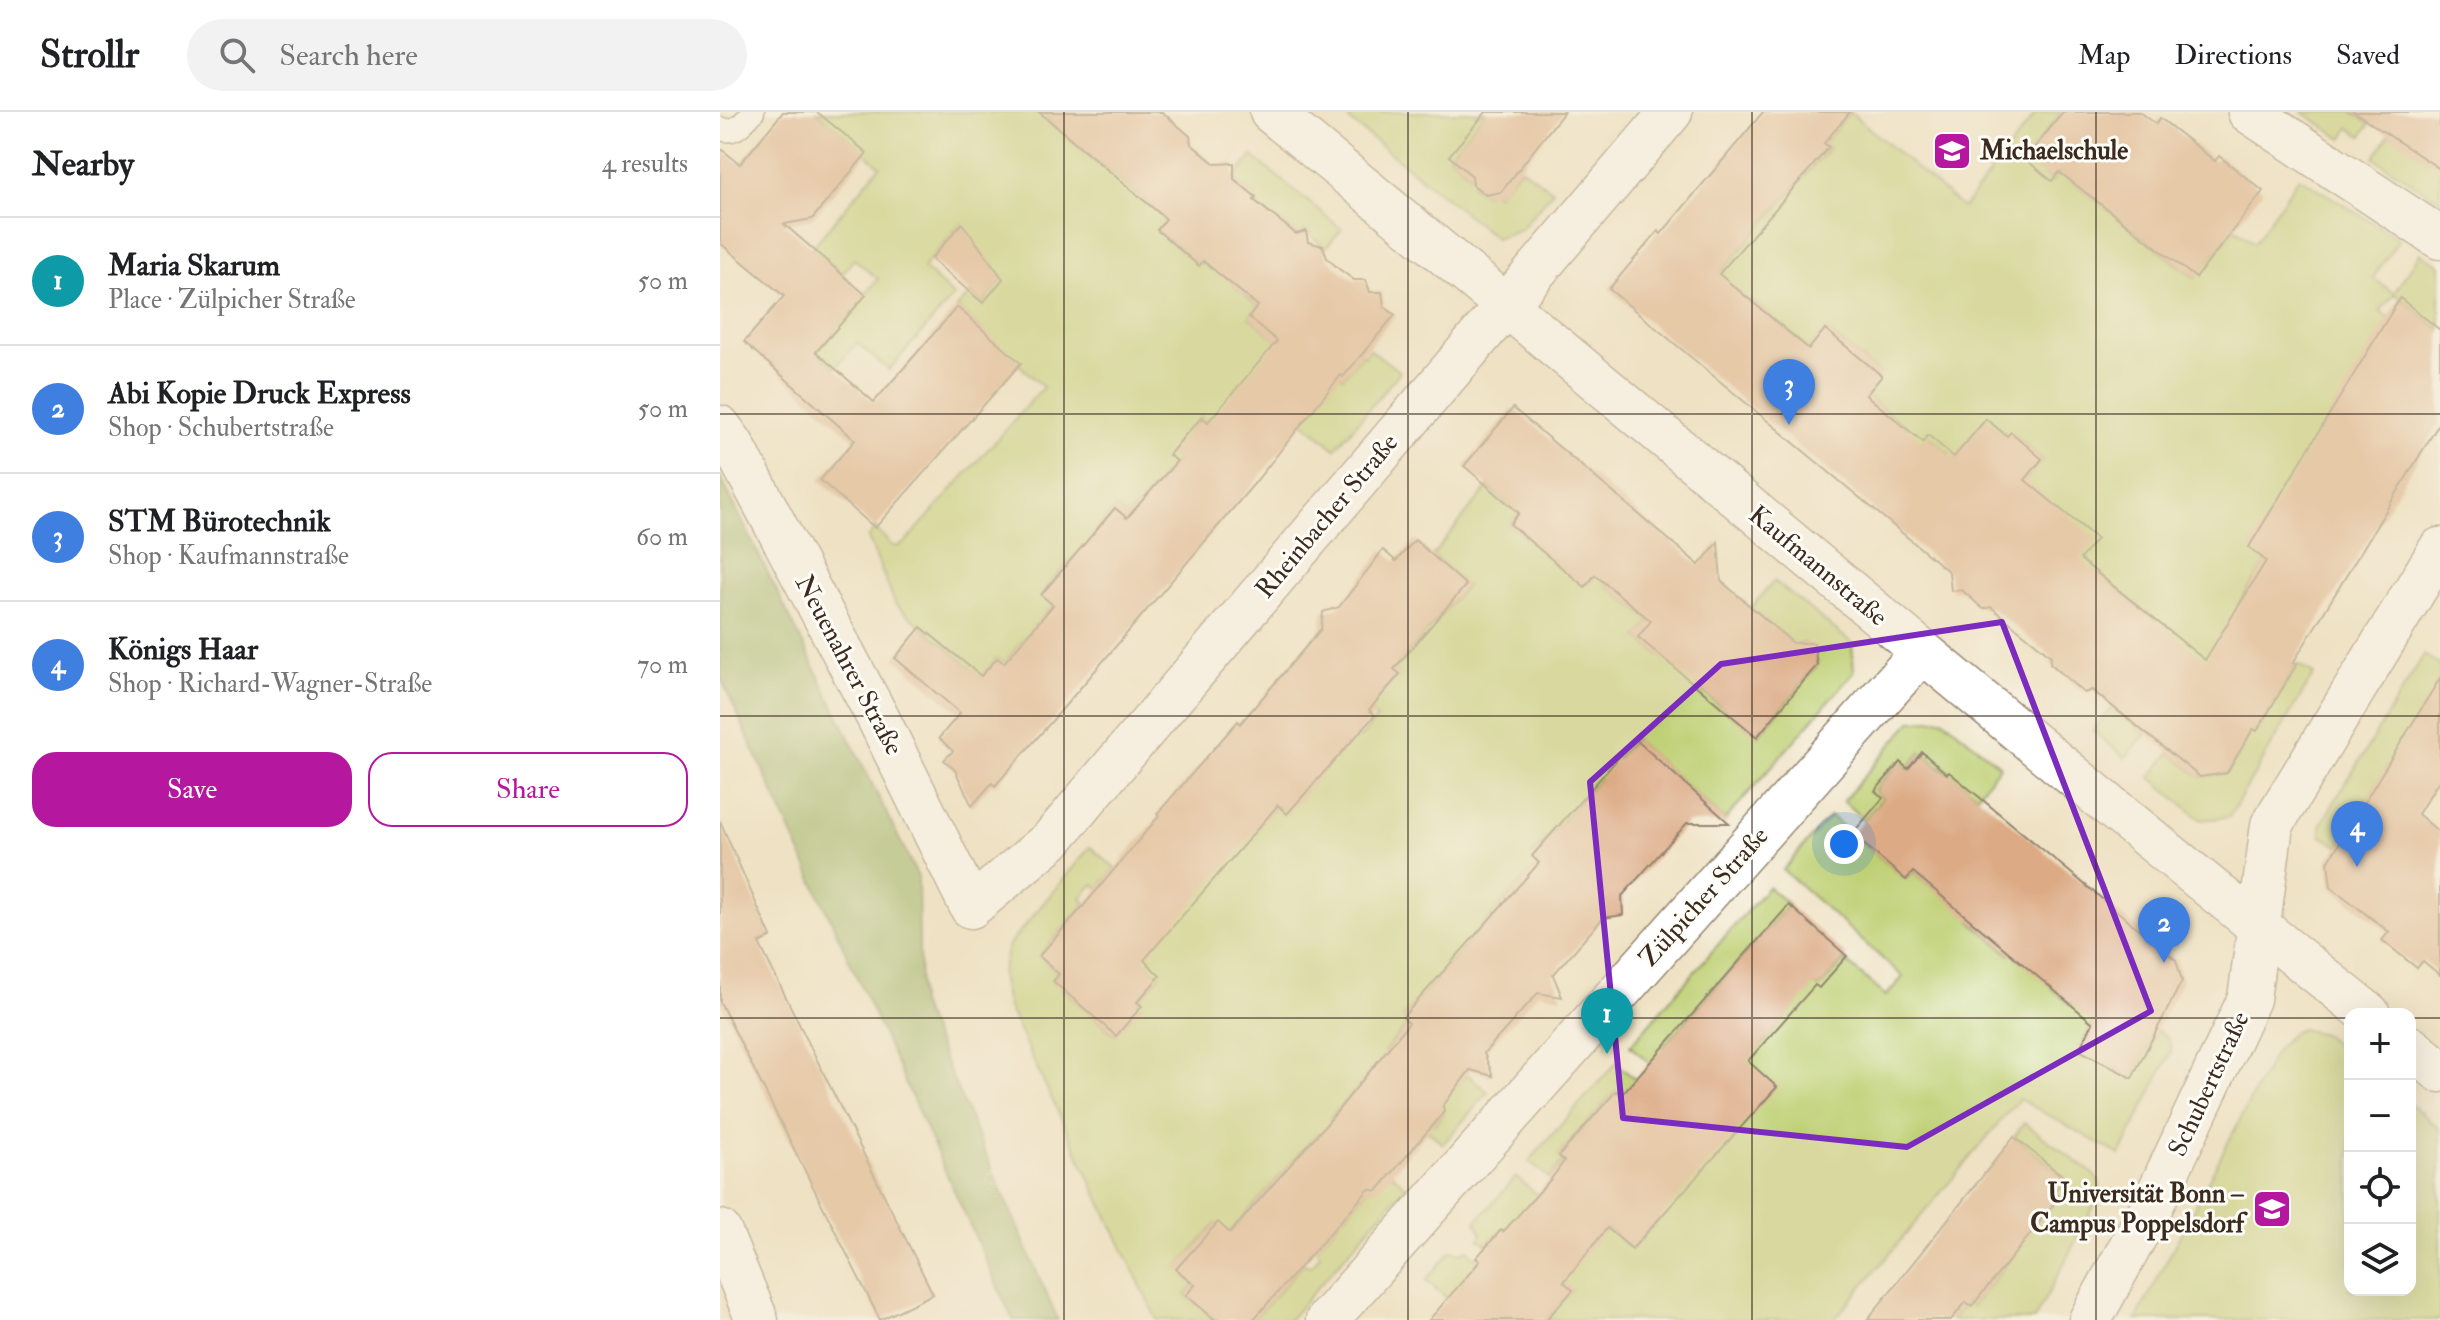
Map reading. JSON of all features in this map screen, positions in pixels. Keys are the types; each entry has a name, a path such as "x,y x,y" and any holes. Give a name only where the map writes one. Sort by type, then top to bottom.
{"street":[{"name":"Kaufmannstraße","path":"1271,112 1507,304 1921,653 2362,1008"},
{"name":"Rheinbacher Straße","path":"971,907 1051,840 1671,112"},
{"path":"2249,112 2440,238"},
{"name":"Neuenahrer Straße","path":"720,427 733,445 878,718 971,907"},
{"name":"Schubertstraße","path":"2090,1320 2149,1212 2249,999 2272,825 2440,549"},
{"name":"Zülpicher Straße","path":"1327,1320 1921,653"},
{"path":"2416,1052 2440,1071"},
{"path":"720,1231 757,1320"}],"lane":[{"path":"720,128 734,130 753,112"}],"highlighted area":[{"path":"2002,622 2151,1011 1907,1147 1623,1118 1590,782 1721,664"}],"green space":[{"path":"817,112 1052,112 1047,119 1167,219 1157,231 1199,265 1256,197 1234,179 1252,156 1342,229 1321,253 1323,246 1306,231 1300,237 1282,223 1232,284 1258,306 1249,317 1308,366 1317,356 1343,377 1370,349 1400,372 1335,449 1250,376 1209,423 1201,417 1186,435 1177,461 1127,518 1115,508 1099,526 1111,538 1073,557 1041,594 1053,605 1004,663 997,658 981,677 896,605 868,538 875,528 891,545 897,547 905,543 1043,387 957,307 971,293 983,303 1002,279 961,224 923,268 954,296 889,370 857,343 835,368 816,352 878,279 854,259 842,274 811,249 880,166"},
{"path":"1356,112 1486,112 1449,156 1474,178 1473,185 1486,195 1492,191 1497,195 1521,168 1553,191 1521,229 1496,238 1349,120"},
{"path":"1850,112 1963,208 2037,112 2060,112 2026,158 2052,181 2060,172 2195,278 2235,228 2254,243 2299,177 2399,239 2373,278 2394,293 2420,253 2440,265 2440,330 2395,294 2380,311 2414,338 2240,602 2216,704 2152,617 2003,506 2042,459 2012,433 2007,436 1986,420 1957,466 1949,453 1929,436 1919,447 1903,425 1866,395 1881,375 1826,330 1809,349 1753,302 1706,276 1722,271 1829,148 1824,143"},
{"path":"2302,112 2352,112 2370,123 2362,136 2349,128 2342,139"},
{"path":"2389,135 2440,151 2440,201 2374,158"},
{"path":"720,476 918,877 920,1004 1058,1320 1013,1320 720,676"},
{"path":"1488,487 1519,513 1510,524 1585,586 1600,570 1607,585 1651,621 1638,637 1658,654 1703,680 1698,688 1758,736 1818,664 1806,643 1796,646 1751,608 1774,581 1852,643 1854,672 1725,820 1634,739 1617,758 1624,764 1606,784 1600,779 1532,855 1539,863 1403,1017 1409,1023 1384,1052 1390,1058 1366,1077 1330,1118 1337,1126 1317,1134 1230,1233 1217,1223 1177,1268 1195,1285 1186,1295 1215,1320 1157,1320 1007,1005 1001,976 1008,946 1090,847 1115,868 1099,888 1093,884 1081,898 1086,903 1039,956 1059,974 1053,981 1115,1035 1141,1006 1137,1002 1160,976 1130,949 1278,805 1287,813 1346,726 1360,738 1377,718 1364,705 1399,674 1394,669 1466,586 1433,555"},
{"path":"2424,655 2440,665 2440,681 2338,846 2321,835 2321,824"},
{"path":"2297,664 2314,674 2229,817 2201,820 2150,777 2170,753 2200,777 2227,773 2253,729 2257,731"},
{"path":"2113,707 2146,734 2125,758 2093,731"},
{"path":"1943,719 2000,766 1977,795 1921,752 1908,769 1899,762 1875,791 1883,798 1864,820 1843,801 1912,721"},
{"path":"1830,816 1906,879 1913,872 1934,889 1945,877 1982,907 1971,921 2010,955 2021,944 2060,976 2051,988 2071,1005 2109,991 2079,1050 2132,1078 2157,1030 2169,1039 2171,1052 2120,1155 2019,1099 1834,1320 1546,1320 1572,1290 1501,1230 1487,1245 1479,1239 1482,1235 1476,1222 1516,1177 1572,1224 1607,1228 1632,1249 1658,1220 1686,1094 1630,1046 1768,887 1789,905 1664,1046 1746,1121 1745,1059 1764,1043 1813,983 1819,988 1844,960 1886,996 1903,977 1783,870"},
{"name":"Universität Bonn – Campus Poppelsdorf","path":"2301,1029 2323,1034 2344,1051 2344,1296 2416,1296 2416,1109 2440,1129 2440,1320 2136,1320 2276,1050 2292,1033"},
{"path":"1616,1063 1636,1080 1622,1096 1616,1091 1559,1155 1564,1161 1549,1178 1529,1161"},
{"path":"1467,1074 1488,1092 1443,1144 1423,1126 1435,1124 1444,1112 1441,1104"},
{"path":"2024,1123 2091,1172 2099,1181 2101,1193 2034,1320 1951,1320 1966,1302 1972,1306 2023,1244 2017,1238 2043,1206 2049,1210 2059,1197 2054,1192 2065,1178 2014,1137"},
{"path":"1386,1169 1406,1186 1289,1320 1253,1320 1303,1264 1311,1266 1320,1255 1317,1247"},
{"path":"1452,1250 1461,1253 1468,1250 1480,1261 1461,1283 1472,1320 1426,1280"}],"building":[{"path":"783,112 817,112 867,153 812,219 784,224 866,295 816,352 874,402 957,307 1021,363 875,528 820,480 855,440 744,342 784,296 720,243 720,148 740,164"},
{"path":"1039,112 1162,112 1190,136 1191,144 1215,164 1234,163 1234,179 1256,197 1254,200 1296,234 1306,231 1308,242 1323,246 1327,258 1354,280 1366,280 1370,292 1382,292 1384,306 1395,315 1343,377 1341,375 1253,485 1059,713 995,786 992,783 972,806 955,770 944,760 953,751 939,738 960,713 895,658 921,627 981,676 997,658 1004,663 1053,605 1041,595 1115,508 1127,518 1177,461 1169,455 1186,434 1202,417 1208,422 1277,341 1249,317 1258,306 1203,261 1199,266 1157,230 1166,219"},
{"path":"1486,112 1564,112 1501,192 1486,195 1473,185 1472,176 1449,156"},
{"path":"1763,112 1850,112 1824,143 1829,147 1719,274 1809,349 1825,329 1882,376 1866,395 1923,442 1928,435 1954,457 1986,419 2007,436 2011,432 2042,459 2025,480 2097,539 2080,559 2205,660 2266,561 2249,547 2400,298 2440,330 2440,422 2293,663 2297,664 2257,731 2253,729 2227,773 2200,777 2092,690 2084,693 2050,663 2051,656 1991,607 1983,609 1962,590 1951,591 1949,572 1609,289 1658,231 1661,234"},
{"path":"2063,112 2140,112 2156,124 2160,118 2215,161 2219,156 2263,191 2196,278 2059,172 2052,181 2025,159"},
{"path":"2354,112 2440,112 2440,169"},
{"path":"962,223 1003,279 983,303 931,259"},
{"path":"1513,408 1699,565 1718,542 1721,581 1793,643 1814,643 1817,665 1757,737 1638,637 1651,621 1595,575 1585,587 1510,524 1519,513 1464,466"},
{"path":"1415,540 1466,585 1394,669 1400,674 1369,710 1375,715 1287,814 1278,805 1144,960 1160,976 1137,1002 1142,1006 1116,1036 1053,981 1059,974 1039,956 1159,816 1157,814 1238,721 1240,724 1321,629 1323,612 1339,607 1383,550 1396,561"},
{"path":"2440,678 2440,779 2418,814 2440,833 2440,975 2423,961 2417,968 2382,940 2389,932 2331,887 2328,862"},
{"path":"1635,739 1729,823 1687,823 1622,896 1623,915 1603,918 1553,975 1562,997 1538,993 1484,1053 1493,1076 1470,1070 1443,1106 1444,1112 1377,1191 1369,1189 1253,1320 1215,1320 1186,1295 1195,1285 1176,1269 1218,1222 1230,1233 1330,1120 1409,1023 1403,1017 1539,863 1532,856"},
{"path":"1922,752 2176,960 2182,981 2132,1078 2079,1050 2093,1023 1913,872 1906,880 1852,834 1883,798 1875,791 1900,762 1908,769"},
{"path":"720,821 771,937 759,943 933,1294 880,1320 720,1002"},
{"path":"1789,905 1847,956 1819,988 1815,985 1748,1061 1777,1087 1632,1249 1607,1228 1564,1282 1573,1290 1546,1320 1429,1320 1480,1261 1476,1258 1551,1179 1564,1161 1559,1156 1616,1091 1621,1095"},
{"path":"2014,1137 2065,1178 2054,1192 2059,1197 2021,1246 1972,1306 1966,1302 1951,1320 1867,1320"}],"place":[{"name":"Michaelschule","path":"1952,151"},
{"name":"STM Bürotechnik","path":"1789,425"},
{"name":"Königs Haar","path":"2357,867"},
{"name":"Abi Kopie Druck Express","path":"2164,963"},
{"name":"Maria Skarum","path":"1607,1054"},
{"name":"Universität Bonn – Campus Poppelsdorf","path":"2272,1209"}]}
